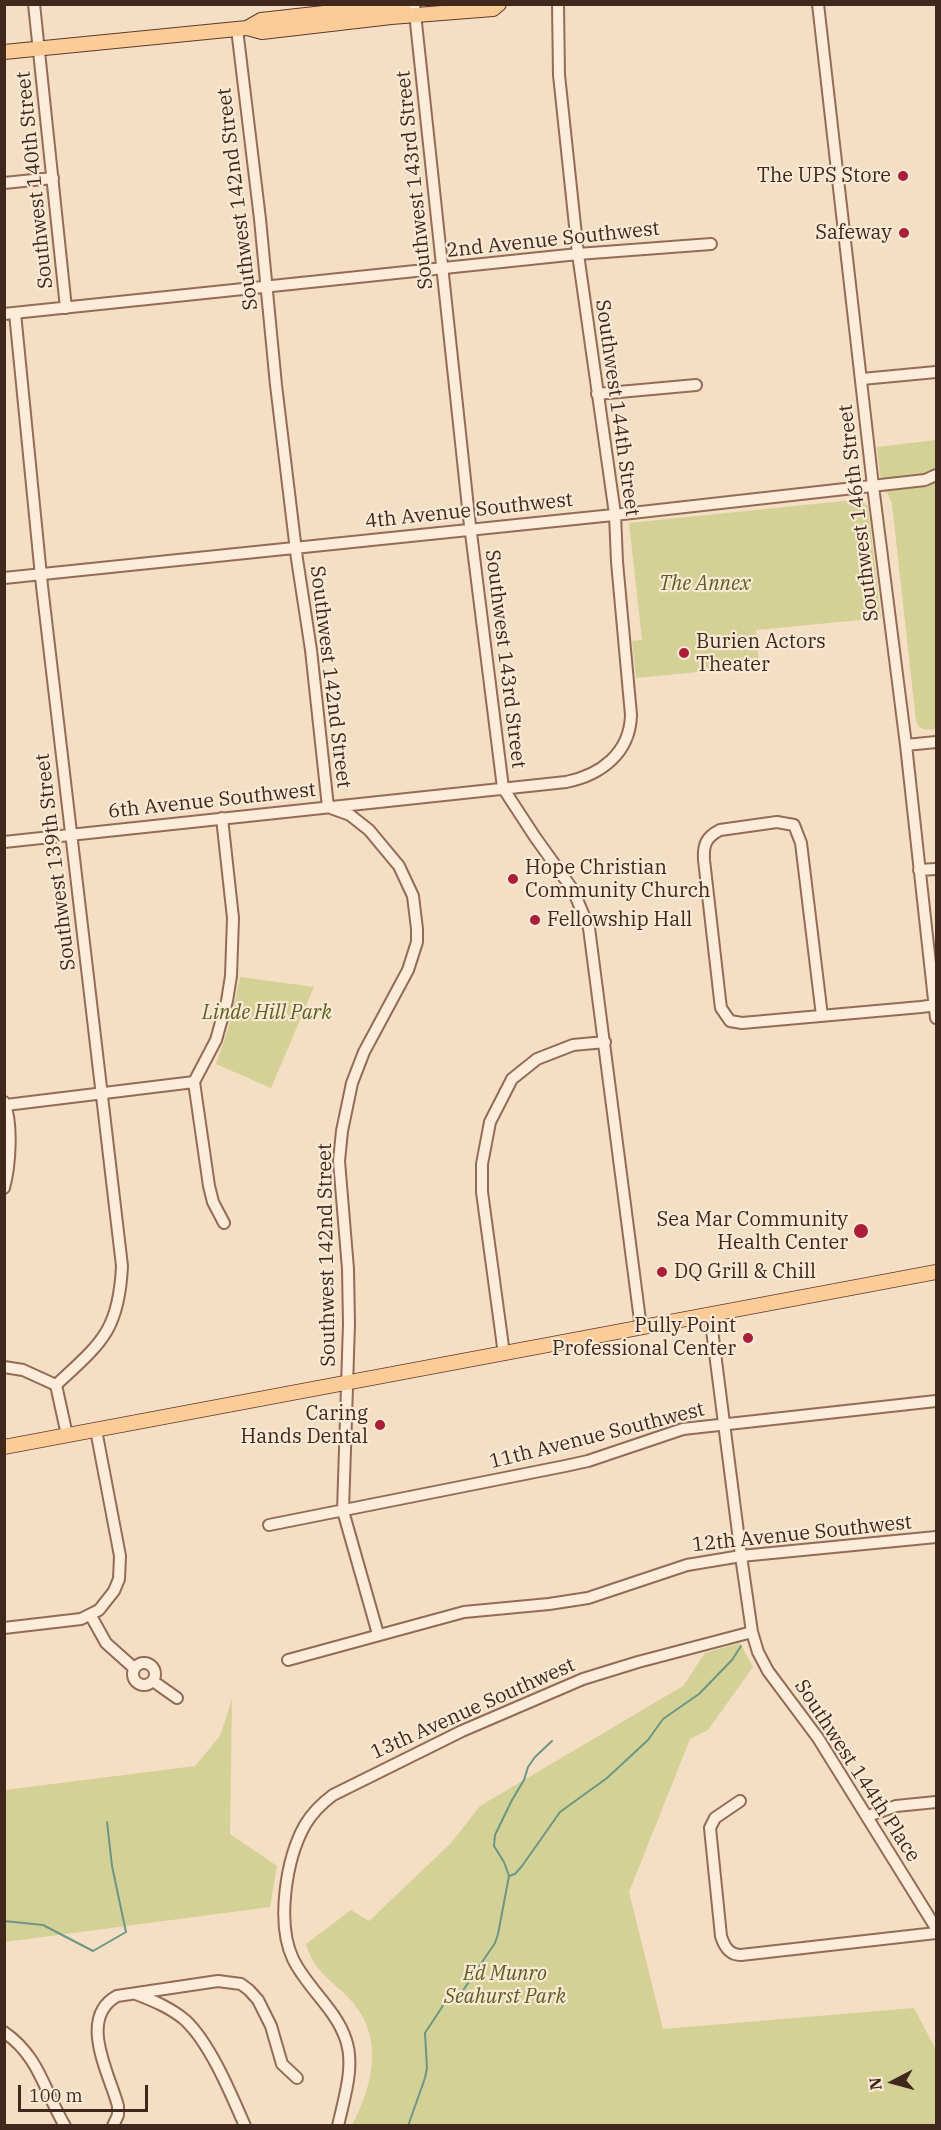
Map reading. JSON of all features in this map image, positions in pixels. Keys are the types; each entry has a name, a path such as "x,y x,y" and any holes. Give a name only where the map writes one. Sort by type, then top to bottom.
{"main road":[{"path":"242,28 261,20 404,4"},
{"path":"4,52 242,28 262,32 415,10 493,9 499,4"},
{"path":"4,1447 936,1272"}],"street":[{"name":"Southwest 140th Street","path":"34,4 66,308"},
{"name":"Southwest 144th Street","path":"558,4 559,75 578,254 615,514 631,723 626,742 612,761 595,773 566,782"},
{"name":"Southwest 146th Street","path":"818,4 936,1018"},
{"name":"Southwest 143rd Street","path":"415,10 471,528 503,788 573,890 589,928 641,1328"},
{"name":"Southwest 142nd Street","path":"242,28 276,385 311,650 328,807 350,815 369,830 399,866 412,896 417,929 414,955 408,970 358,1068 347,1101 339,1161 348,1269 348,1383 343,1511 378,1634"},
{"path":"4,183 53,178"},
{"name":"2nd Avenue Southwest","path":"10,314 578,254 711,244"},
{"name":"Southwest 139th Street","path":"10,314 122,1266 117,1309 109,1328 99,1344 56,1385"},
{"path":"862,379 936,372"},
{"path":"597,394 696,385"},
{"name":"4th Avenue Southwest","path":"4,578 873,486 925,480 936,475"},
{"path":"906,745 936,742"},
{"name":"6th Avenue Southwest","path":"4,842 566,782"},
{"path":"222,818 233,918 231,976 227,1001 216,1040 194,1083 209,1186 213,1202 224,1223"},
{"path":"822,1016 801,843 794,825 777,822 720,830 706,840 704,860 720,1000 725,1015 733,1023 736,1024 822,1016 936,1005"},
{"path":"920,870 936,869"},
{"path":"504,1354 482,1192 482,1164 490,1122 512,1078 537,1059 573,1045 605,1042"},
{"path":"4,1188 8,1172 9,1150 5,1103 194,1083"},
{"path":"710,1314 752,1632"},
{"path":"4,1367 23,1370 56,1385 67,1435"},
{"name":"11th Avenue Southwest","path":"269,1525 573,1464 683,1429 936,1401"},
{"path":"4,1628 65,1623 91,1616 114,1591 119,1579 120,1556 96,1430"},
{"name":"12th Avenue Southwest","path":"288,1660 464,1612 573,1601 676,1568 741,1556 936,1537"},
{"path":"91,1616 106,1643 135,1668 144,1663 152,1666 155,1673 153,1681 177,1698"},
{"name":"Southwest 144th Place","path":"752,1632 758,1652 768,1671 818,1738 936,1928"},
{"name":"13th Avenue Southwest","path":"338,2126 350,2062 346,2038 294,1960 286,1936 284,1905 297,1843 305,1826 319,1806 333,1795 462,1731 584,1679 638,1662 752,1632"},
{"path":"740,1801 715,1818 710,1828 721,1936 724,1945 731,1953 741,1955 936,1932"},
{"path":"868,1816 896,1806 936,1802"},
{"path":"113,2126 118,2115 118,2106 100,2053 99,2019 105,2004 111,1999 126,1994 218,1981 241,1984 258,2000 271,2026 282,2064 297,2078"},
{"path":"136,1994 170,2009 185,2020 198,2035 245,2126"},
{"path":"4,2032 27,2051 36,2064 65,2126"}],"green space":[{"path":"936,440 936,729 927,730 919,727 916,721 892,504 880,475 877,447"},
{"name":"The Annex","path":"861,501 868,506 881,618 756,630 759,666 636,678 632,641 642,640 629,523"},
{"name":"Linde Hill Park","path":"240,977 314,987 271,1088 216,1064 231,1020"},
{"name":"Ed Munro Seahurst Park","path":"740,1643 753,1667 708,1730 690,1739 629,1892 663,2029 914,2008 936,2050 936,2125 352,2125 365,2096 372,2064 369,2033 354,2004 314,1963 306,1944 351,1910 369,1921 451,1843 480,1806 683,1686 705,1653"},
{"path":"232,1699 230,1834 277,1866 270,1907 5,1942 5,1790 195,1766 220,1736"}],"waterway":[{"path":"408,2126 427,2068 425,2033 444,2004 458,1998 495,1943 509,1876 515,1874 522,1866 560,1812 607,1778 648,1740 663,1719 699,1694 732,1660 741,1646"},
{"path":"509,1876 494,1846 495,1835 524,1780 528,1767 552,1741"},
{"path":"4,1921 43,1925 93,1951 126,1932 112,1866 107,1822"}],"place":[{"name":"The UPS Store","path":"903,176"},
{"name":"Safeway","path":"904,233"},
{"name":"Burien Actors Theater","path":"684,653"},
{"name":"Hope Christian Community Church","path":"513,879"},
{"name":"Fellowship Hall","path":"535,920"},
{"name":"Sea Mar Community Health Center","path":"861,1231"},
{"name":"DQ Grill & Chill","path":"662,1272"},
{"name":"Pully Point Professional Center","path":"748,1338"},
{"name":"Caring Hands Dental","path":"380,1425"}]}
